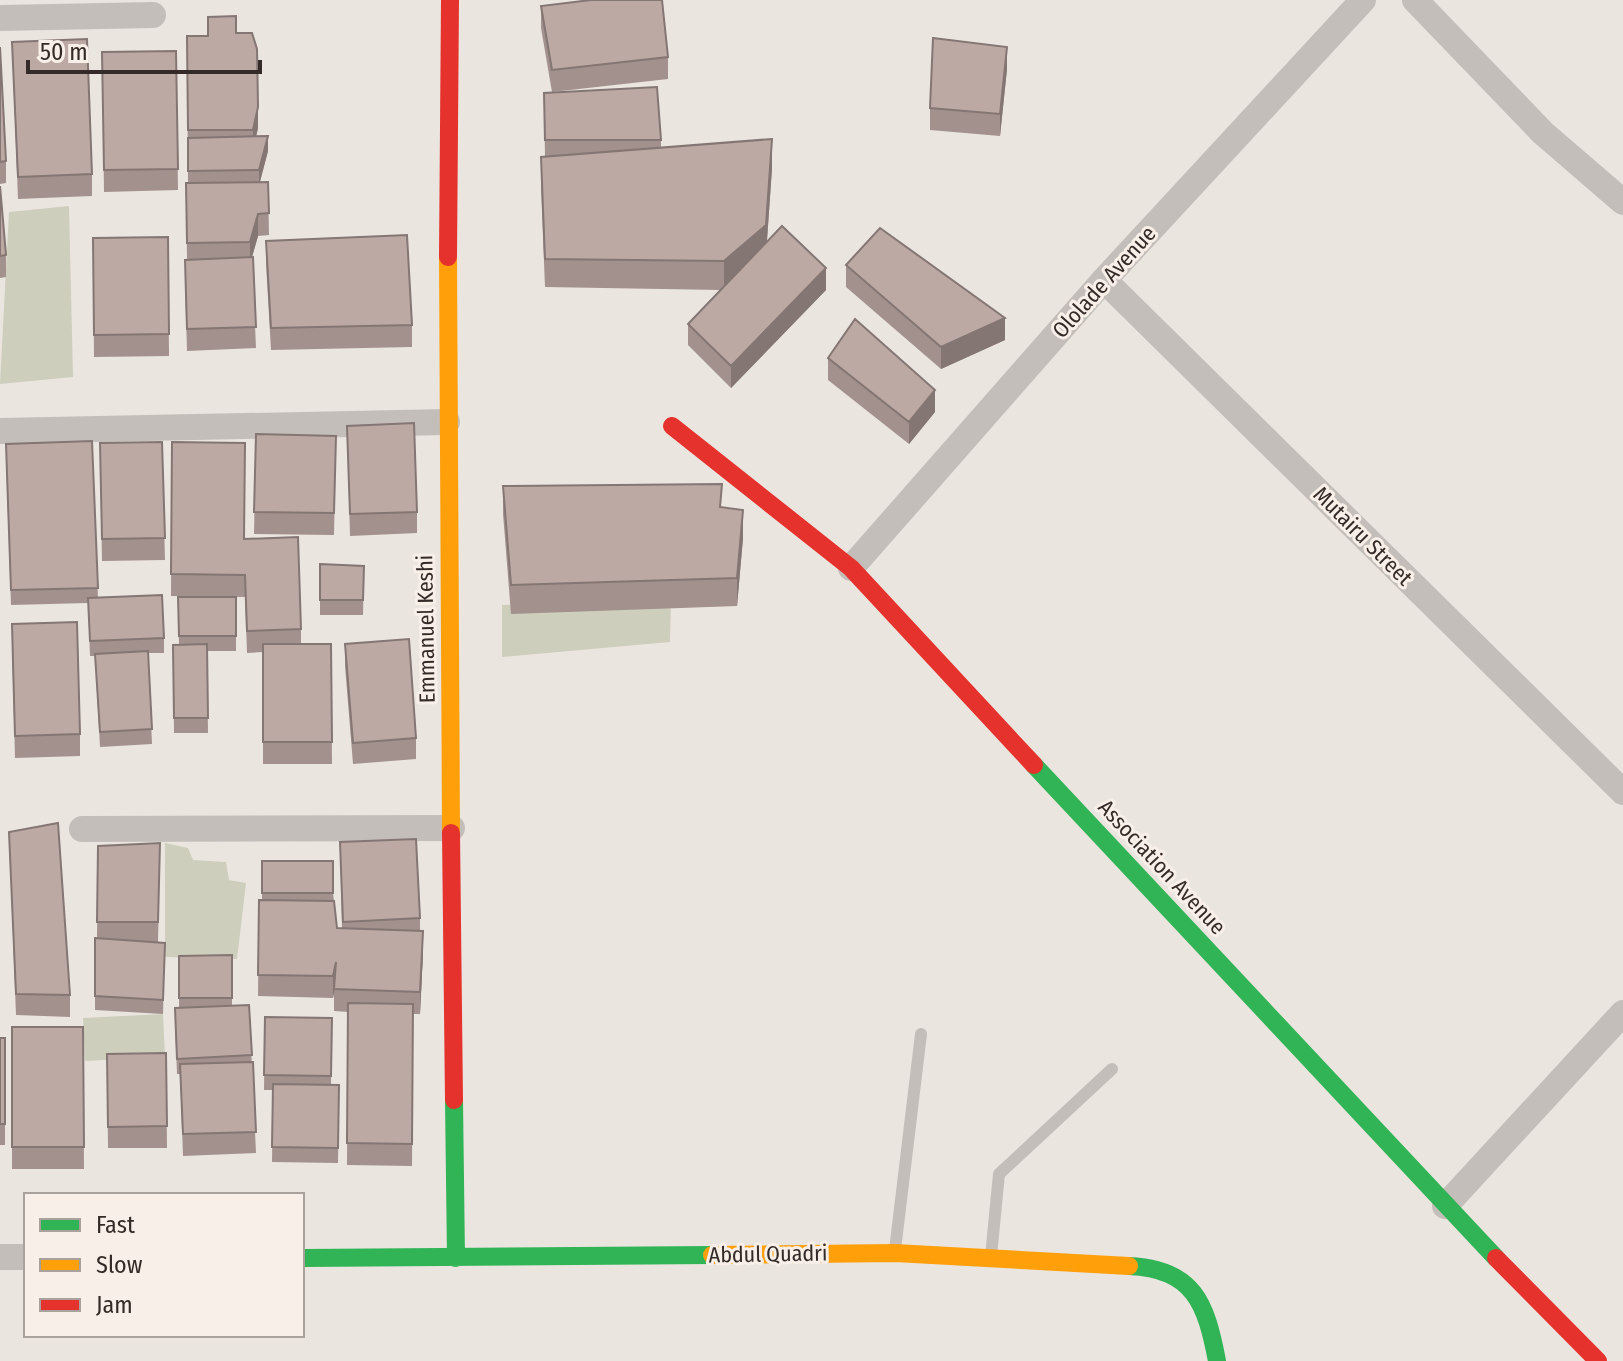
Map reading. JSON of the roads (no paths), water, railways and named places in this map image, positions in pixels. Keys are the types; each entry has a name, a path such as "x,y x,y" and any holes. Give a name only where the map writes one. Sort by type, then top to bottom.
{"street":[{"name":"Emmanuel Keshi","path":"450,0 447,422 456,1258"},
{"name":"Ololade Avenue","path":"851,568 1104,280 1363,0"},
{"path":"1415,0 1543,133 1623,202"},
{"path":"0,18 153,15"},
{"name":"Mutairu Street","path":"1104,280 1623,792"},
{"path":"0,431 447,422"},
{"name":"Association Avenue","path":"672,426 851,568 1445,1206 1598,1361"},
{"path":"82,829 452,828"},
{"path":"1445,1206 1623,1013"},
{"name":"Abdul Quadri","path":"304,1258 895,1253 1154,1267 1187,1282 1209,1319 1217,1361"},
{"path":"0,1257 24,1257"}],"lane":[{"path":"895,1253 921,1034"},
{"path":"991,1256 999,1174 1112,1069"}]}
